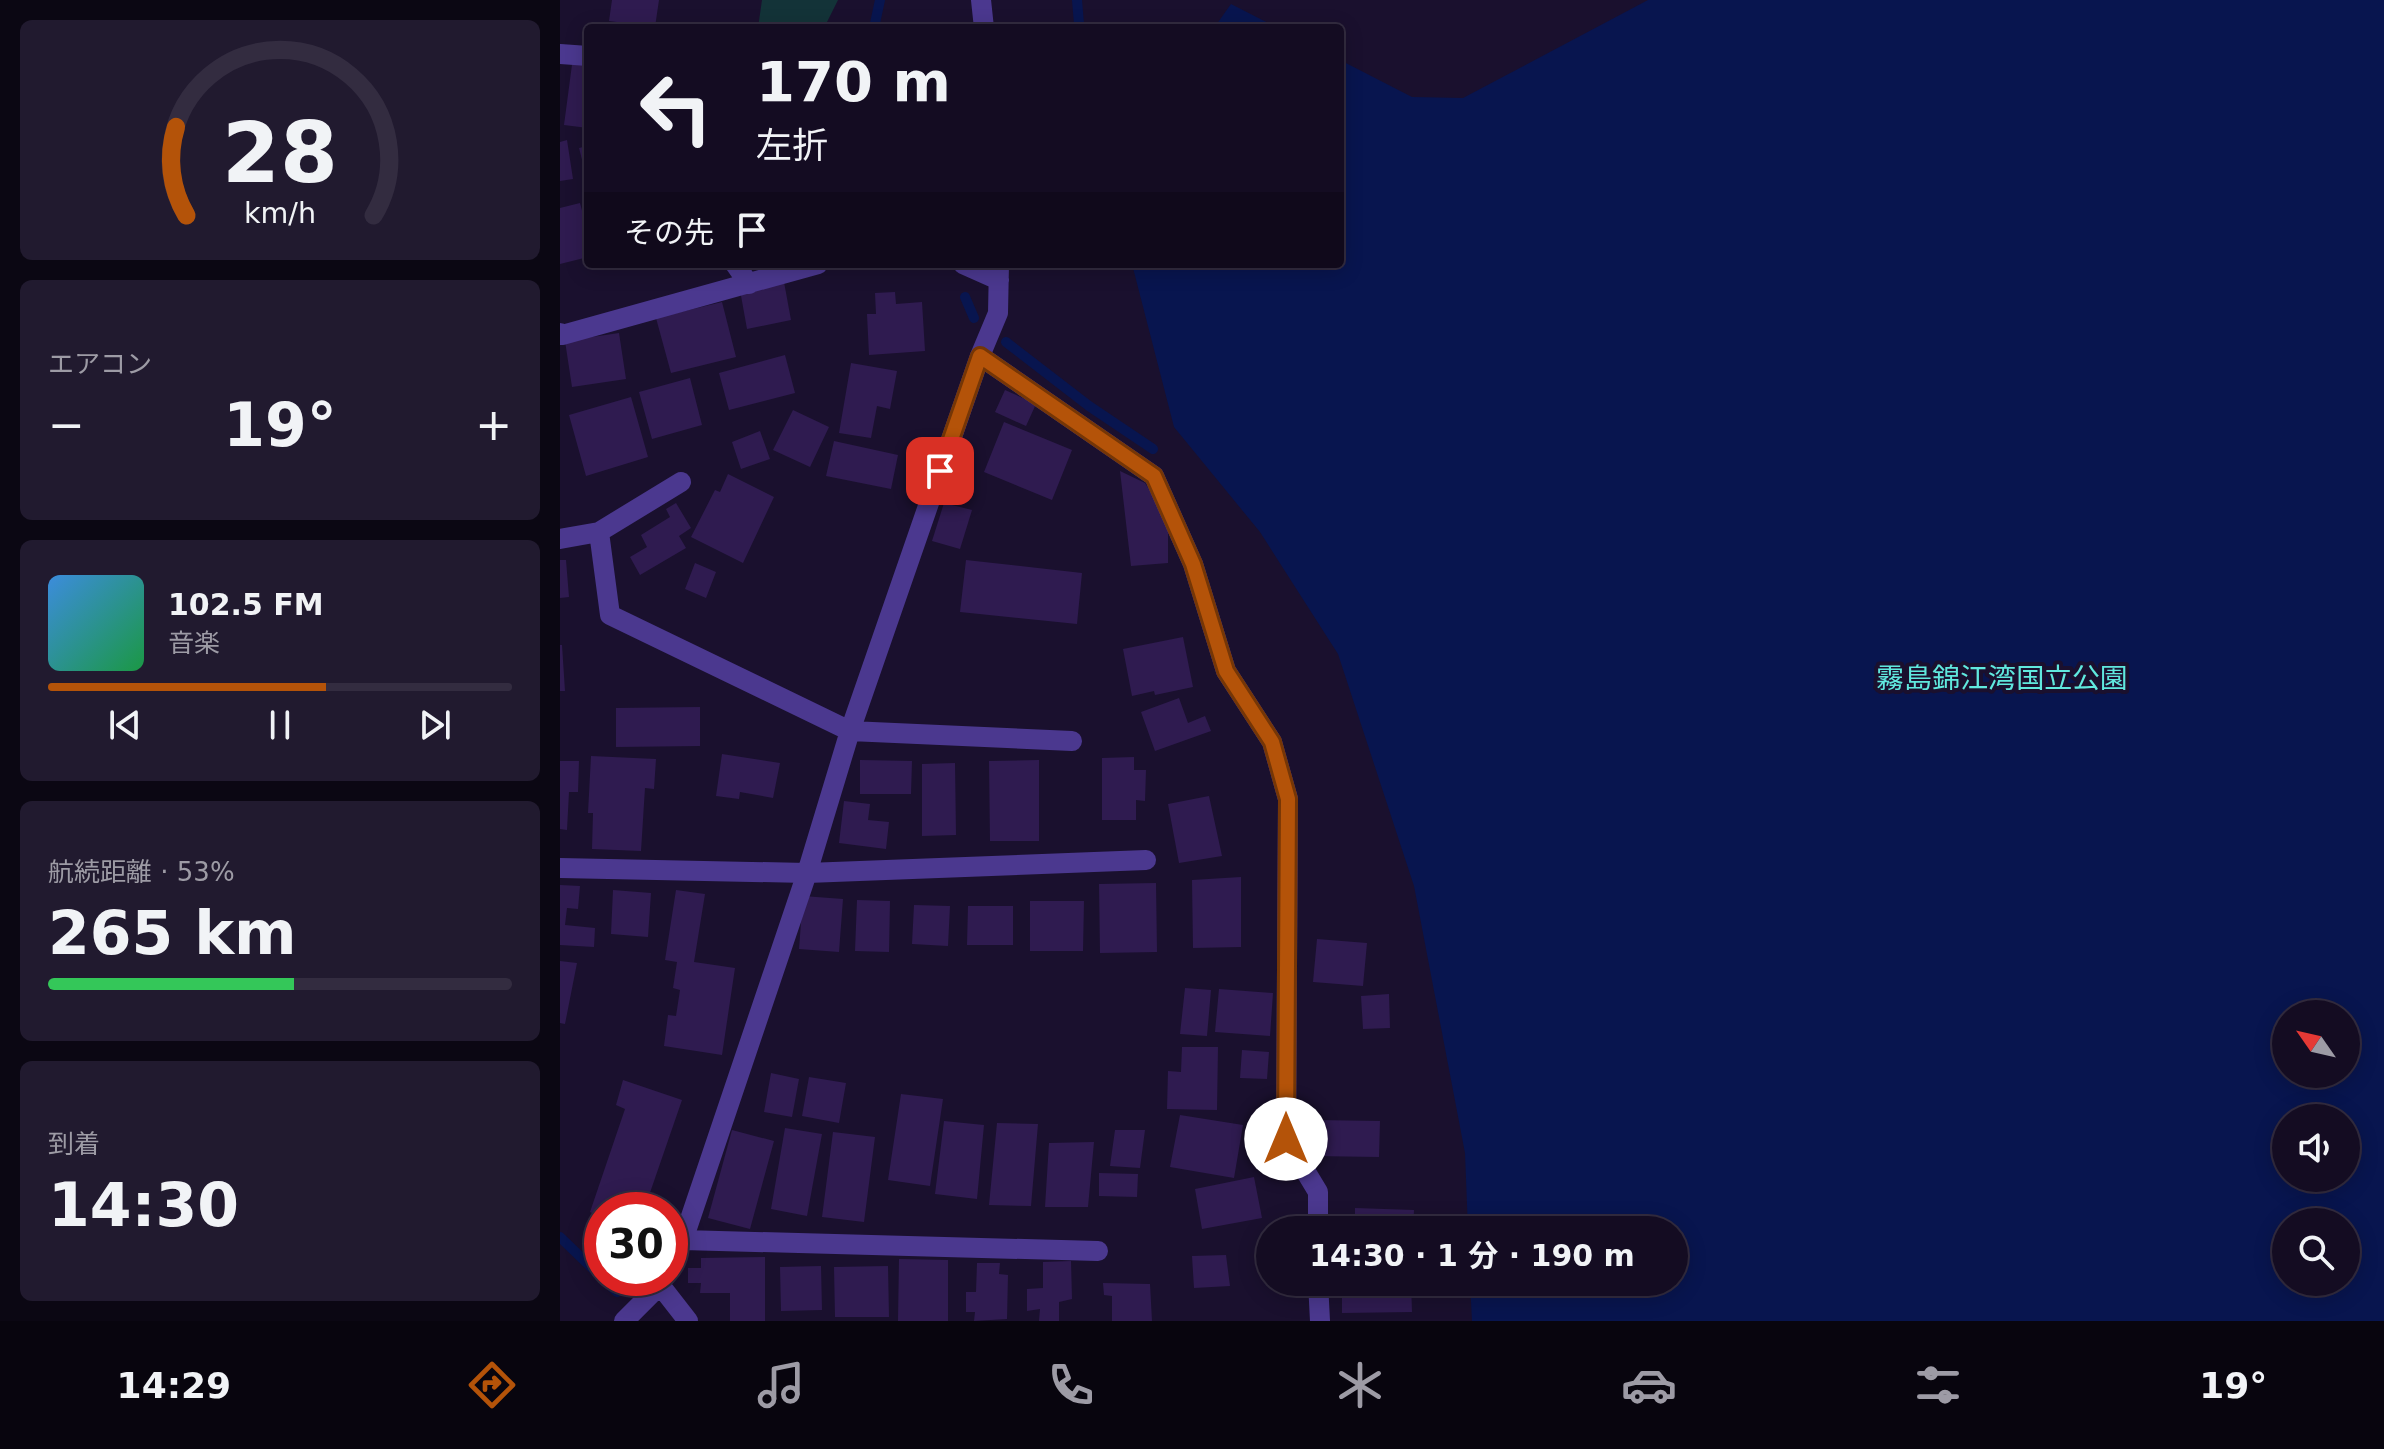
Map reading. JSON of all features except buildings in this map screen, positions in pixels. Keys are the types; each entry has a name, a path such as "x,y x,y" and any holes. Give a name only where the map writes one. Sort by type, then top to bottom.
{"street":[{"path":"981,0 984,24"},
{"path":"560,54 584,56"},
{"path":"738,268 749,284"},
{"path":"560,333 562,335 804,268"},
{"path":"688,1225 807,873 850,731 980,356 998,313 999,272"},
{"path":"980,356 1154,476 1193,564 1226,671 1272,742 1288,799 1286,1139 1318,1192 1318,1216"},
{"path":"560,539 599,532 681,482"},
{"path":"599,532 610,615 850,731 1072,741"},
{"path":"560,868 807,873 1146,860"},
{"path":"688,1240 1098,1251"},
{"path":"624,1321 648,1296"},
{"path":"671,1296 688,1321"},
{"path":"1319,1296 1320,1321"}],"green space":[{"path":"762,0 838,0 826,24 759,24"}],"shaded area":[{"path":"1648,0 2384,0 2384,1321 1472,1321 1471,1296 1688,1296 1688,1216 1467,1216 1465,1153 1414,886 1338,654 1260,532 1174,427 1133,268 1344,268 1344,62 1412,97 1463,98"},
{"path":"1231,4 1270,24 1217,24"}],"waterway":[{"path":"875,24 880,0"},
{"path":"1077,0 1079,24"},
{"path":"965,297 974,318"},
{"path":"1006,342 1089,406 1153,449"},
{"path":"560,1237 584,1260"}],"route":[{"path":"940,471 980,356 1154,476 1193,564 1226,671 1272,742 1288,799 1286,1139"}],"park label":[{"name":"霧島錦江湾国立公園","path":"2002,678"}]}
